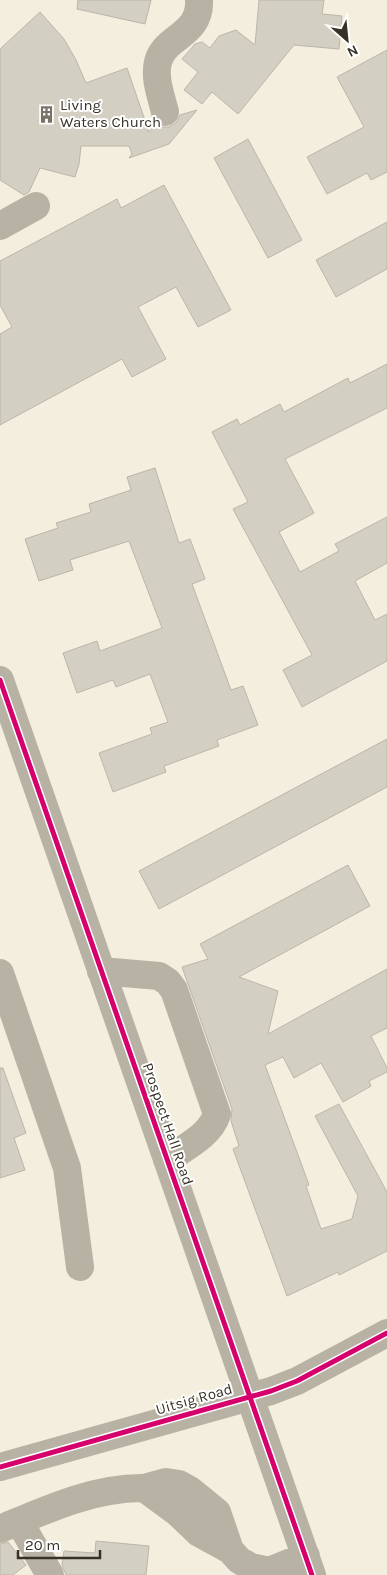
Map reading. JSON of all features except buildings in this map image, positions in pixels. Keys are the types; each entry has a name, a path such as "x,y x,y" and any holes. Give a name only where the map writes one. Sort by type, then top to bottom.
{"street":[{"path":"165,112 157,78 157,64 160,53 192,24 199,13 200,0"},
{"path":"0,226 36,206"},
{"name":"Prospect Hall Road","path":"0,680 309,1566"},
{"path":"101,971 159,976 171,986 180,1008 217,1114 214,1124 206,1132 167,1160"},
{"path":"0,973 67,1168 80,1267"},
{"name":"Uitsig Road","path":"0,1467 250,1397 297,1381 387,1334"},
{"path":"50,1575 9,1525 88,1496 125,1488 144,1488 178,1513 199,1533 230,1550 251,1567 269,1571 309,1566"}],"cycle path":[{"path":"0,680 312,1575"},
{"path":"0,1467 271,1391 297,1381 387,1333"}],"place":[{"name":"Living Waters Church","path":"46,114"}]}
